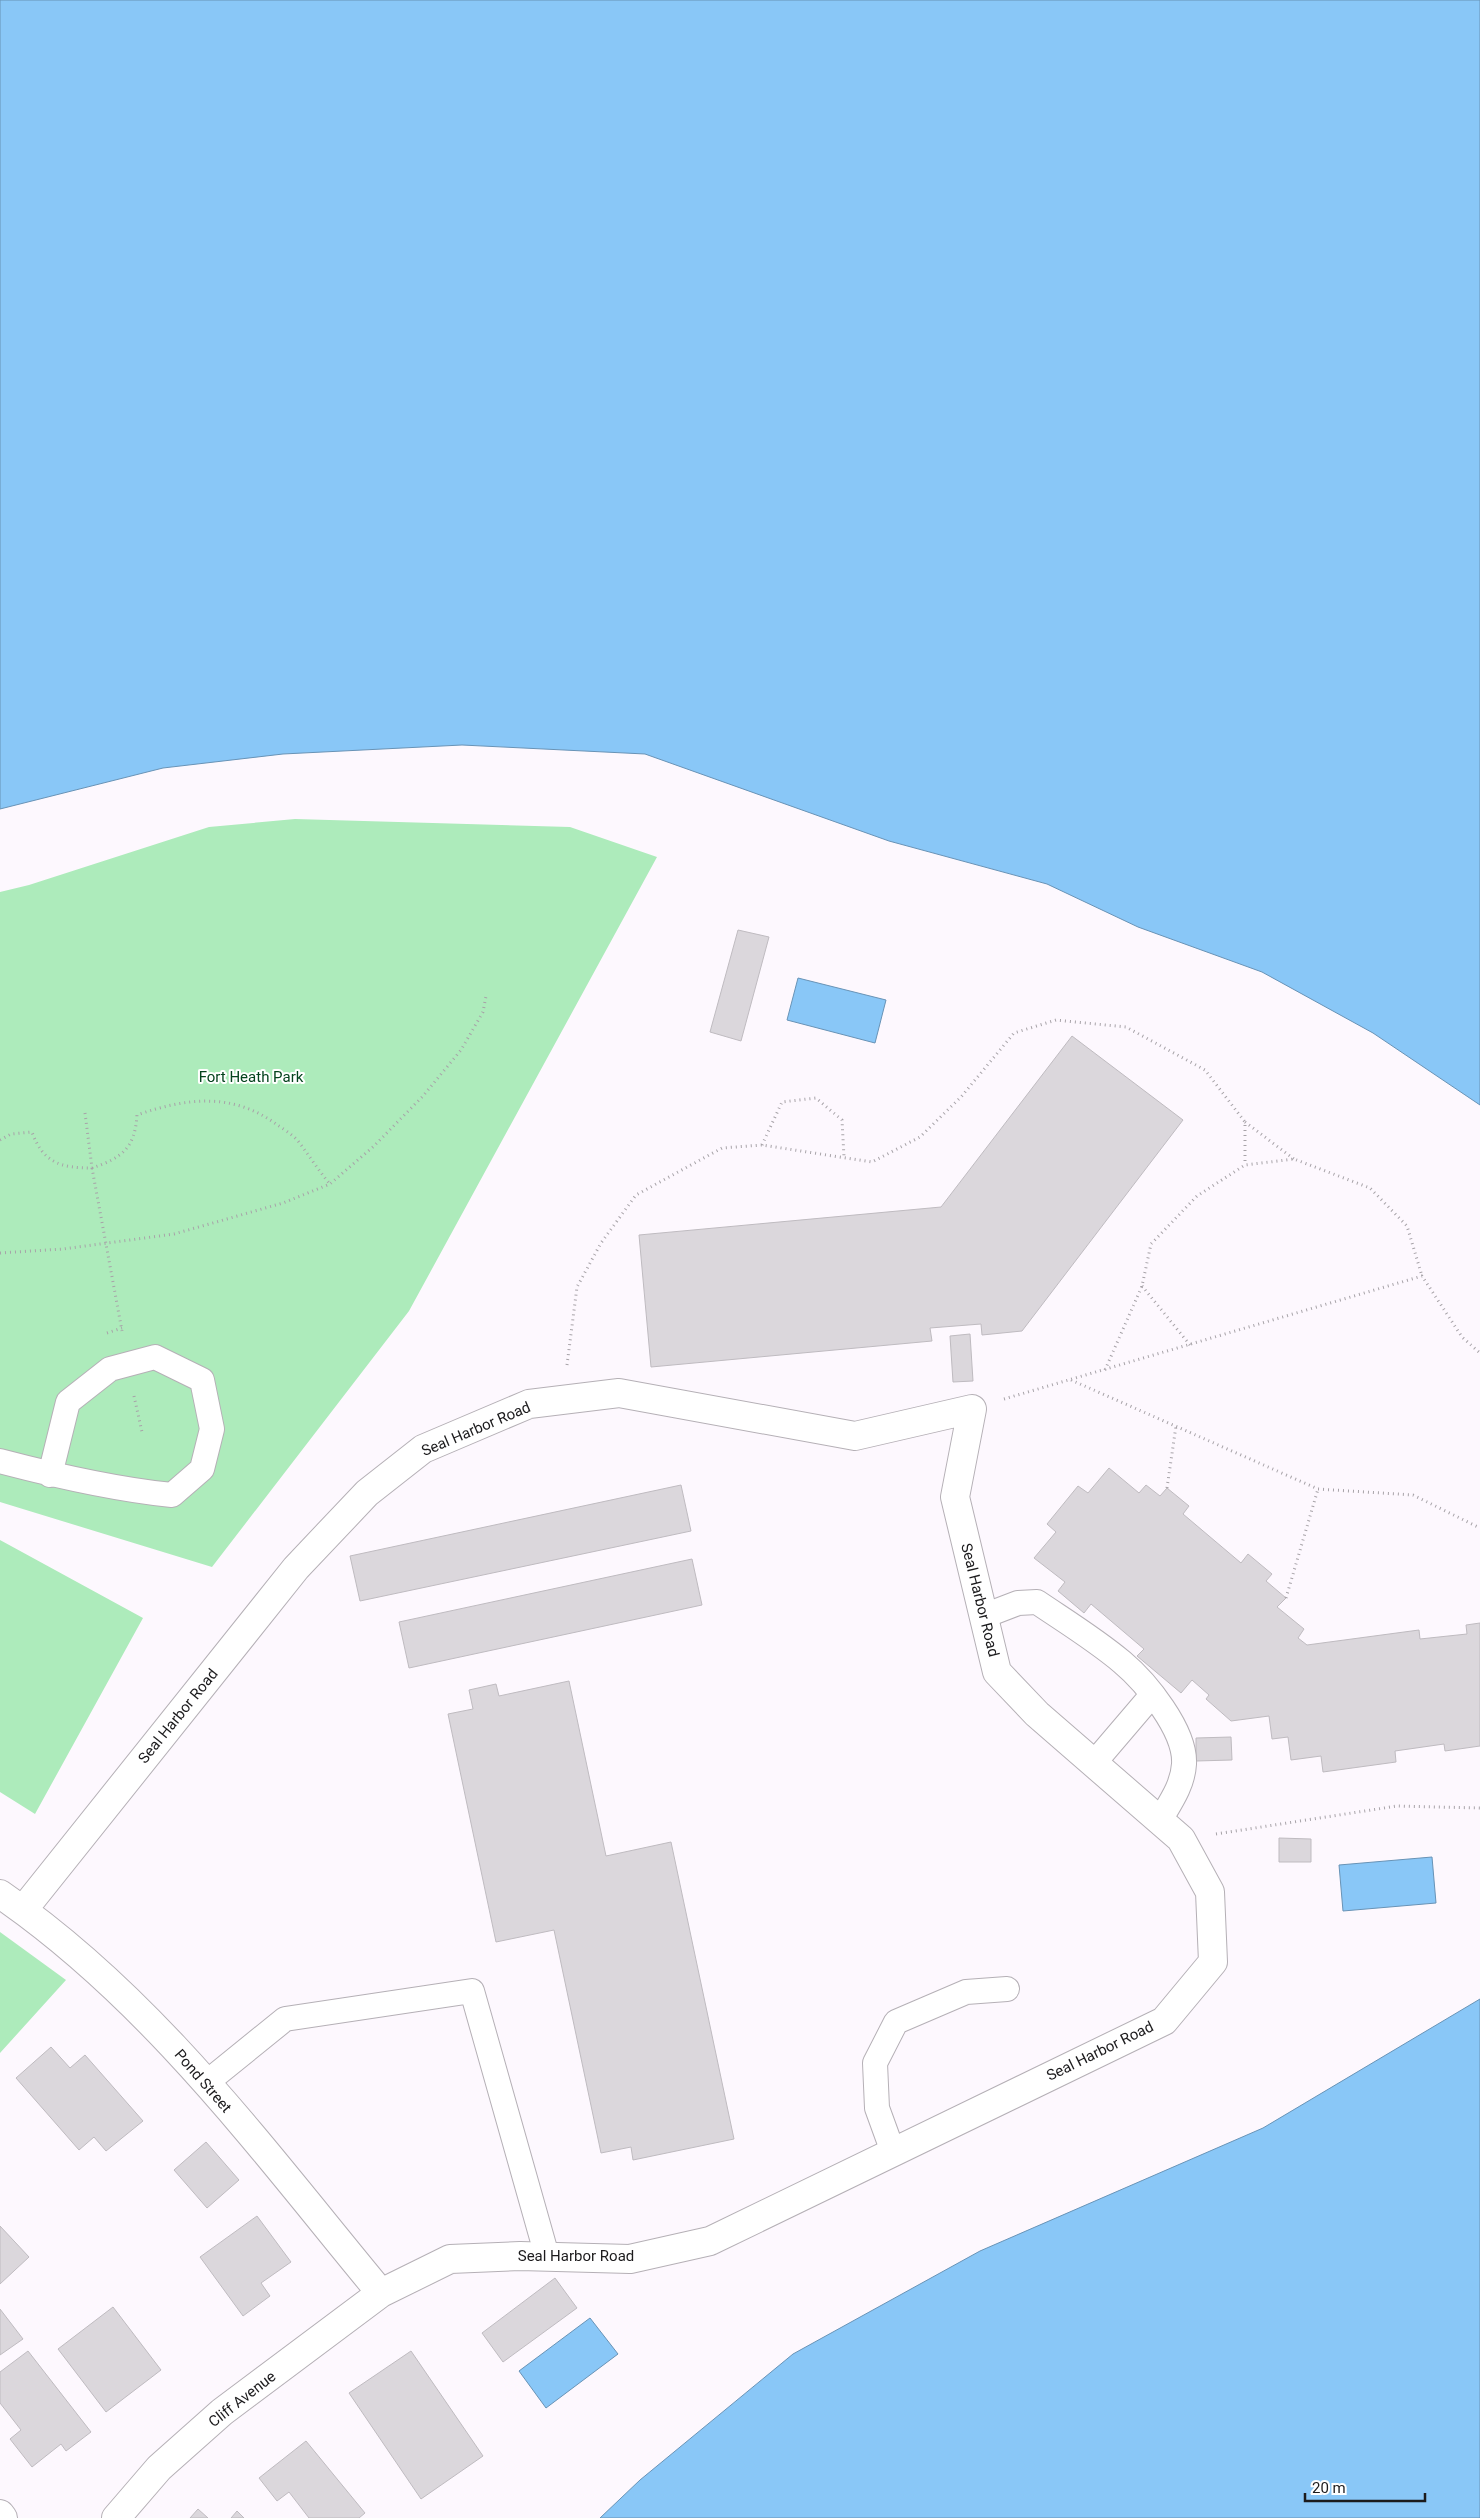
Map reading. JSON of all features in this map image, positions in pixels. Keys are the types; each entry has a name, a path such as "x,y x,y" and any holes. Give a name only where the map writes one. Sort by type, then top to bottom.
{"street":[{"name":"Seal Harbor Road","path":"23,1910 296,1568 367,1493 423,1449 529,1404 619,1393 855,1436 972,1409 955,1497 997,1672 1037,1714 1181,1839 1210,1892 1213,1962 1164,2021 710,2241 630,2259 547,2256 450,2259 380,2293"},
{"name":"Pond Street","path":"0,1894 73,1948 108,1981 206,2083 380,2293"},
{"name":"Cliff Avenue","path":"116,2518 159,2468 195,2435 380,2293"},
{"path":"0,2514 3,2518"}],"lane":[{"path":"0,1460 50,1474 123,1490 172,1495 202,1469 212,1429 202,1380 155,1357 110,1369 68,1402 50,1474"},
{"path":"984,1616 1018,1603 1037,1602 1122,1662 1152,1695 1174,1726 1184,1764 1178,1789 1160,1820"},
{"path":"1094,1763 1152,1695"},
{"path":"893,2152 877,2108 875,2063 896,2022 966,1992 1007,1989"},
{"path":"206,2083 286,2019 472,1991 547,2256"}],"path":[{"path":"0,1253 24,1253 174,1234 284,1203 330,1184 374,1146 423,1096 461,1050 483,1012 486,996"},
{"path":"569,1399 567,1367 577,1287 601,1243 636,1195 722,1148 762,1145 872,1162 920,1137 961,1097 1014,1033 1056,1020 1126,1028 1135,1032 1205,1070 1245,1122 1294,1159 1370,1188 1407,1226 1422,1276 1462,1337 1480,1353"},
{"path":"762,1145 782,1102 816,1098 842,1120 844,1158"},
{"path":"0,1140 10,1134 32,1132 37,1144 49,1160 73,1168 92,1168 114,1161 131,1145 136,1129 137,1115 180,1103 223,1101 249,1107 296,1139 330,1184"},
{"path":"85,1113 92,1168 106,1244"},
{"path":"1245,1122 1245,1165"},
{"path":"1105,1370 1142,1286 1151,1244 1197,1196 1245,1165 1294,1159"},
{"path":"972,1409 1422,1276"},
{"path":"1142,1286 1190,1345"},
{"path":"1071,1380 1318,1489 1413,1496 1480,1528"},
{"path":"1167,1488 1176,1426"},
{"path":"1286,1598 1318,1489"},
{"path":"1181,1839 1397,1806 1480,1808"}],"green space":[{"name":"Fort Heath Park","path":"295,819 570,827 657,857 409,1311 212,1567 0,1502 0,892 29,885 209,827"},
{"path":"0,1540 143,1618 35,1814 0,1792"},
{"path":"0,1932 66,1980 0,2053"}],"water":[{"path":"0,0 1480,0 1480,1105 1373,1033 1262,972 1138,927 1047,884 889,841 645,754 462,745 283,754 163,768 0,809"},
{"path":"798,978 886,1000 875,1043 787,1020"},
{"path":"1432,1857 1436,1903 1343,1911 1339,1865"},
{"path":"1480,1999 1480,2518 600,2518 640,2480 793,2354 980,2251 1263,2128"},
{"path":"590,2318 618,2354 546,2408 519,2371"}],"building":[{"path":"738,930 769,937 741,1041 710,1032"},
{"path":"1072,1036 1183,1120 1022,1331 982,1335 981,1324 930,1328 932,1341 651,1367 639,1235 941,1207"},
{"path":"970,1334 973,1381 953,1382 950,1336"},
{"path":"1109,1468 1139,1493 1146,1485 1160,1496 1167,1488 1189,1506 1183,1514 1241,1563 1248,1554 1272,1574 1266,1581 1286,1598 1277,1607 1304,1629 1298,1638 1307,1645 1419,1630 1420,1639 1467,1634 1466,1625 1480,1623 1480,1746 1445,1751 1444,1744 1395,1751 1396,1762 1323,1772 1321,1756 1291,1760 1288,1737 1272,1739 1269,1716 1231,1721 1206,1699 1209,1695 1192,1680 1181,1693 1137,1656 1144,1649 1091,1604 1084,1613 1058,1591 1065,1582 1034,1558 1056,1532 1047,1524 1078,1486 1088,1493"},
{"path":"681,1485 691,1531 360,1601 350,1556"},
{"path":"692,1559 702,1605 409,1668 399,1622"},
{"path":"569,1681 606,1856 671,1842 734,2139 633,2160 631,2147 601,2153 554,1930 496,1942 448,1714 473,1709 469,1690 496,1684 499,1696"},
{"path":"1231,1737 1232,1760 1196,1761 1196,1738"},
{"path":"1279,1838 1311,1839 1311,1862 1279,1862"},
{"path":"51,2047 70,2068 85,2055 143,2121 106,2151 94,2137 79,2150 16,2078"},
{"path":"206,2142 239,2180 207,2208 174,2170"},
{"path":"257,2216 291,2262 261,2283 270,2296 243,2316 200,2257"},
{"path":"0,2226 29,2257 0,2284"},
{"path":"555,2278 577,2308 503,2362 482,2333"},
{"path":"113,2307 161,2370 106,2412 58,2349"},
{"path":"0,2309 23,2339 0,2355"},
{"path":"28,2351 91,2432 66,2451 61,2444 32,2467 10,2439 21,2430 0,2403 0,2372"},
{"path":"411,2351 483,2456 421,2499 349,2393"},
{"path":"306,2441 365,2513 359,2518 309,2518 289,2492 277,2501 259,2478"},
{"path":"198,2509 208,2518 190,2518"},
{"path":"237,2511 244,2518 231,2518"}]}
